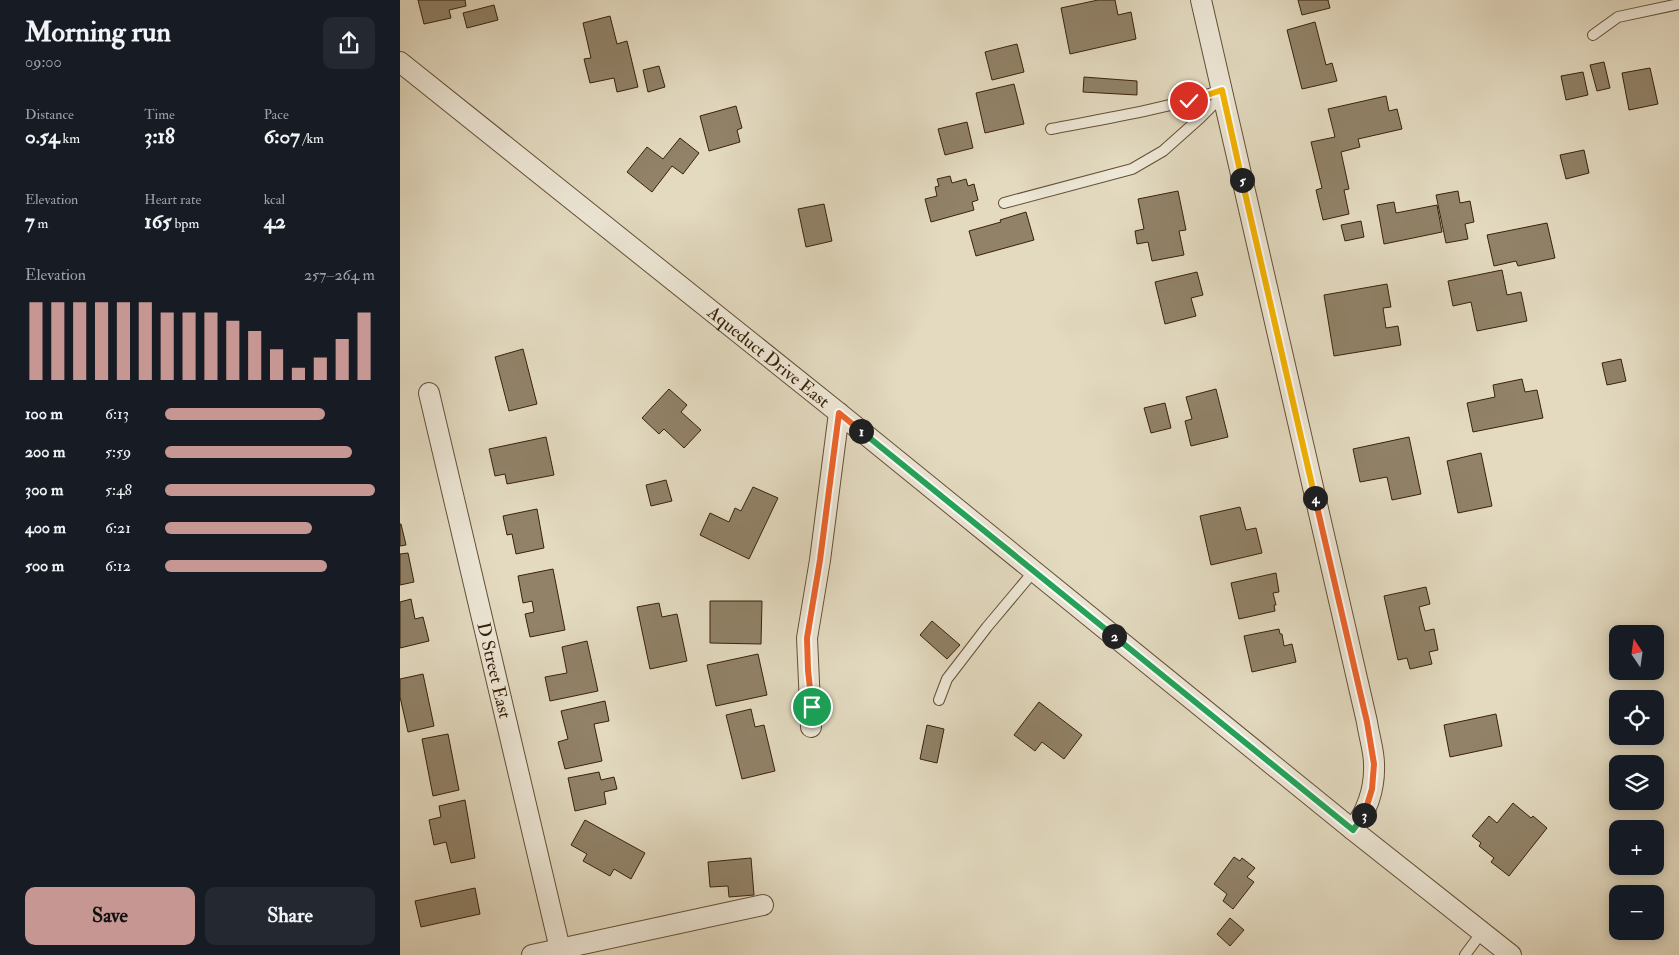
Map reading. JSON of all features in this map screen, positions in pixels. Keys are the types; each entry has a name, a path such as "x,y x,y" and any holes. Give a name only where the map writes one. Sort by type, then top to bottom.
{"street":[{"path":"1201,0 1364,713 1374,764 1372,789 1363,816 1353,830"},
{"name":"Aqueduct Drive East","path":"400,62 839,413 1353,830 1511,955"},
{"name":"D Street East","path":"429,393 560,949"},
{"path":"812,726 807,638 820,560 839,413"},
{"path":"532,955 763,905"}],"lane":[{"path":"1594,35 1618,17 1679,4"},
{"path":"1051,129 1144,112 1222,92"},
{"path":"1004,204 1132,169 1163,151 1200,118 1222,92"},
{"path":"939,700 947,679 1034,571"},
{"path":"1465,955 1482,932"}],"building":[{"path":"418,0 465,0 466,6 449,10 451,18 424,24"},
{"path":"1098,0 1115,0 1118,15 1131,12 1136,39 1070,54 1061,8"},
{"path":"1298,0 1328,0 1330,8 1302,15"},
{"path":"494,5 498,20 467,28 463,13"},
{"path":"610,16 617,44 627,41 638,87 617,92 614,78 590,83 584,59 591,58 583,23"},
{"path":"1315,22 1326,65 1332,63 1337,81 1302,89 1287,30"},
{"path":"1017,44 1024,72 992,80 985,52"},
{"path":"1604,62 1610,88 1597,91 1590,65"},
{"path":"659,66 665,87 648,92 643,70"},
{"path":"1650,68 1658,104 1629,110 1622,73"},
{"path":"1583,72 1588,95 1566,100 1561,76"},
{"path":"1084,77 1137,81 1137,95 1083,92"},
{"path":"1014,84 1024,124 985,133 976,93"},
{"path":"1386,96 1389,111 1397,109 1402,129 1358,139 1360,147 1341,152 1349,189 1344,190 1349,214 1323,220 1316,190 1322,188 1311,142 1335,137 1328,109"},
{"path":"736,106 742,128 737,130 740,142 709,151 700,116"},
{"path":"967,122 973,148 945,155 938,129"},
{"path":"680,138 699,153 683,174 672,166 652,192 627,172 647,147 663,159"},
{"path":"1584,150 1589,173 1566,179 1560,155"},
{"path":"950,176 952,183 966,179 968,186 974,184 978,200 972,202 974,210 931,222 925,199 937,196 935,187 939,186 937,179"},
{"path":"1178,191 1186,230 1179,231 1184,255 1152,261 1148,242 1137,244 1135,231 1144,229 1138,199"},
{"path":"1458,191 1460,203 1470,201 1474,222 1465,224 1468,239 1446,243 1436,195"},
{"path":"1394,202 1396,213 1437,205 1442,232 1384,244 1377,205"},
{"path":"824,204 832,241 806,247 798,209"},
{"path":"1026,212 1034,240 976,256 969,231 1001,222 1000,220"},
{"path":"1361,221 1364,237 1345,241 1341,225"},
{"path":"1547,223 1555,258 1518,266 1516,261 1494,266 1487,235"},
{"path":"1502,270 1507,295 1521,292 1527,321 1477,331 1471,302 1453,306 1448,281"},
{"path":"1197,272 1203,295 1191,298 1196,316 1165,324 1155,282"},
{"path":"1387,284 1391,307 1383,308 1386,328 1398,326 1401,345 1334,356 1324,295"},
{"path":"523,349 537,404 509,411 495,357"},
{"path":"1621,359 1626,381 1607,385 1602,363"},
{"path":"1522,379 1525,392 1537,390 1543,418 1473,432 1467,403 1495,397 1493,385"},
{"path":"669,389 687,405 681,412 701,430 684,448 664,429 659,434 642,418"},
{"path":"1216,389 1228,437 1191,446 1185,421 1192,419 1186,397"},
{"path":"1165,403 1171,428 1151,433 1144,408"},
{"path":"546,437 554,475 507,484 505,474 495,476 489,449"},
{"path":"1409,437 1421,494 1392,500 1387,477 1360,482 1353,449"},
{"path":"1481,453 1492,506 1458,513 1447,461"},
{"path":"666,480 672,501 651,506 646,485"},
{"path":"753,487 778,498 749,559 700,535 710,513 729,522 735,508 741,511"},
{"path":"1240,507 1246,530 1256,528 1262,553 1211,565 1200,516"},
{"path":"537,509 544,548 516,554 512,534 507,535 503,516"},
{"path":"400,524 406,545 400,546"},
{"path":"408,553 414,582 400,585 400,554"},
{"path":"553,569 565,630 530,637 525,614 534,612 532,601 523,603 518,576"},
{"path":"1276,573 1279,592 1273,593 1276,605 1274,605 1275,611 1239,619 1231,583"},
{"path":"1426,587 1430,604 1419,607 1425,631 1434,629 1438,650 1429,652 1432,664 1410,669 1407,658 1398,660 1384,596"},
{"path":"411,599 415,619 423,617 429,641 400,648 400,602"},
{"path":"710,601 762,601 761,644 710,643"},
{"path":"659,603 662,617 677,614 687,661 650,669 637,607"},
{"path":"932,621 960,645 947,659 920,635"},
{"path":"1279,629 1284,646 1292,644 1296,662 1252,672 1244,636"},
{"path":"587,641 598,691 550,701 545,677 567,673 562,647"},
{"path":"758,654 767,695 716,706 707,665"},
{"path":"423,674 434,726 408,732 400,697 400,679"},
{"path":"605,701 609,721 594,724 602,761 565,769 558,742 568,739 561,711"},
{"path":"1039,702 1082,735 1064,759 1042,742 1035,751 1014,735"},
{"path":"751,709 755,727 764,725 775,771 742,779 726,715"},
{"path":"1496,714 1502,746 1450,757 1444,725"},
{"path":"927,725 944,729 937,763 920,759"},
{"path":"448,734 459,790 433,796 422,739"},
{"path":"599,772 601,780 614,777 617,789 604,792 606,804 575,811 568,778"},
{"path":"465,800 475,858 451,863 446,842 434,845 429,820 441,817 439,806"},
{"path":"1513,803 1547,828 1509,876 1491,862 1494,858 1479,846 1481,843 1472,836 1489,816 1497,823"},
{"path":"585,820 645,853 631,879 614,869 610,876 583,861 587,854 571,845"},
{"path":"1234,857 1240,861 1242,858 1255,868 1247,877 1254,882 1233,909 1223,901 1227,894 1214,884"},
{"path":"751,858 754,895 729,897 728,886 710,887 708,862"},
{"path":"475,888 480,914 421,927 415,901"},
{"path":"1230,918 1244,930 1230,946 1217,934"}],"route":[{"path":"812,707 807,638 820,560 839,413 1353,830 1363,816 1372,789 1374,764 1367,722 1222,90 1189,101"}]}
